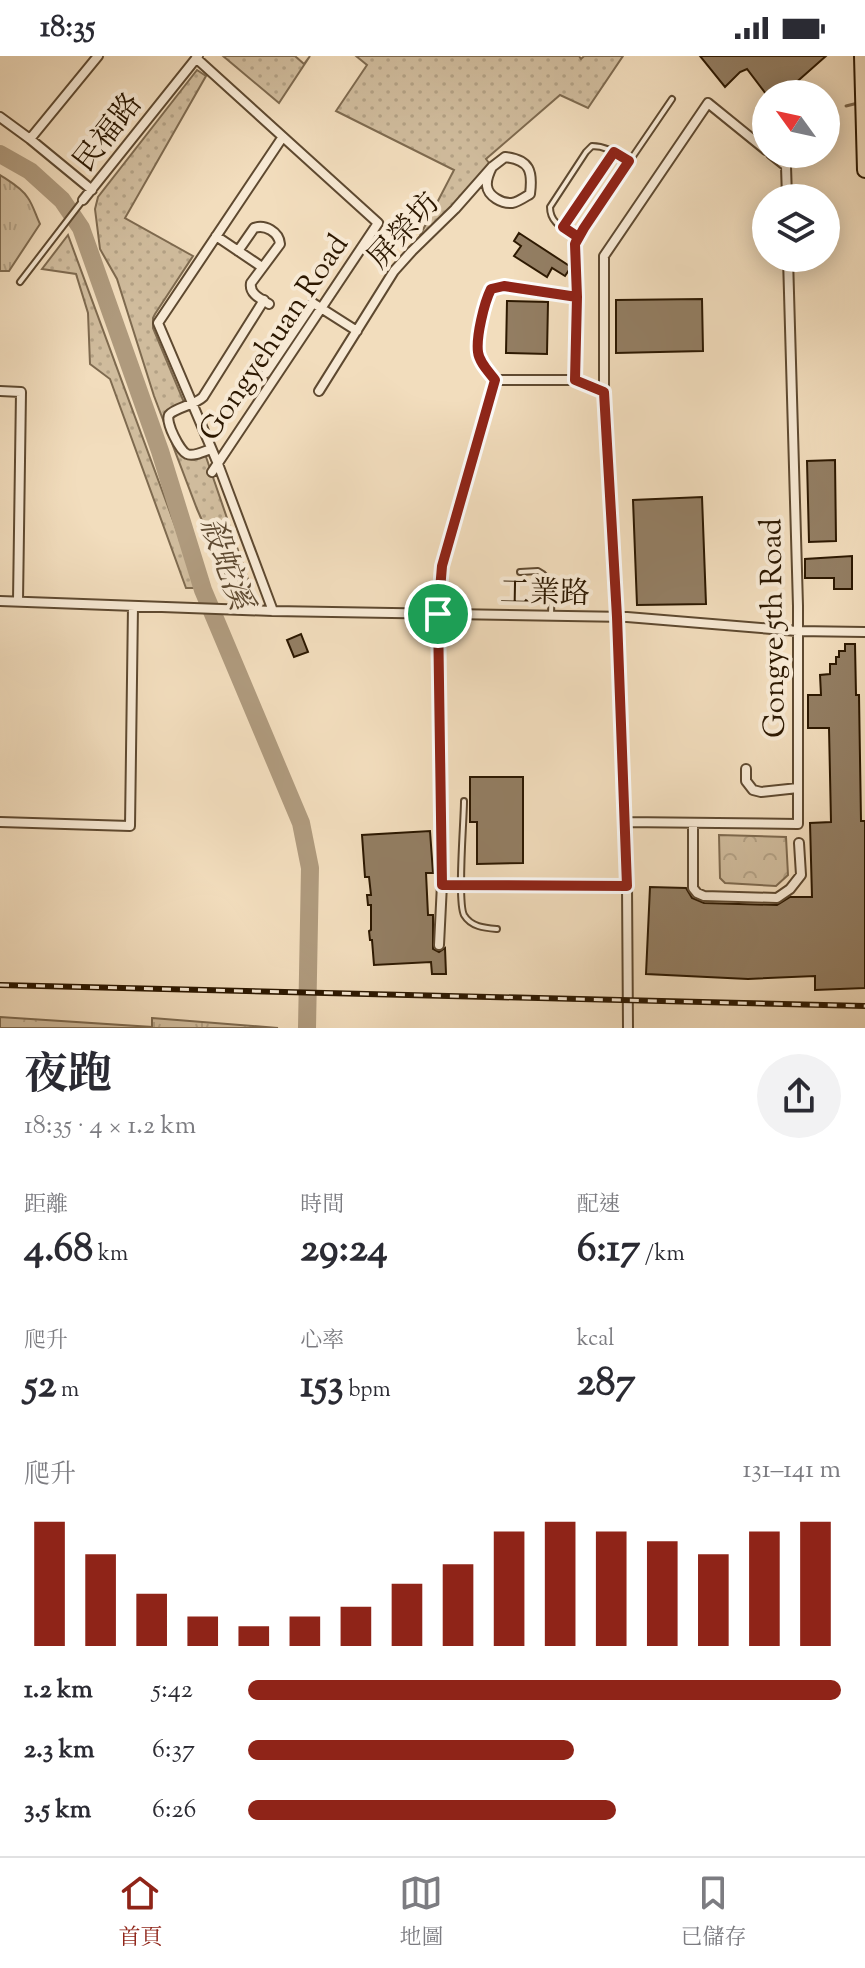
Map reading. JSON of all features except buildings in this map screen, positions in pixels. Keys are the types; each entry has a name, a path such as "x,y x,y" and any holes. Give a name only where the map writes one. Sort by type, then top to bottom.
{"main road":[{"path":"862,56 865,170"}],"street":[{"path":"30,139 98,56"},
{"name":"Gongyehuan Road","path":"197,57 378,223 212,472"},
{"name":"民福路","path":"83,200 197,57"},
{"path":"628,1028 627,886 617,617 604,392 604,256 708,103 752,139"},
{"path":"0,117 92,190"},
{"name":"Gongyehuan Road","path":"273,611 218,464 158,323 282,138"},
{"name":"屏榮坊","path":"319,391 394,271 492,167 505,157 516,158 525,164 532,178 530,194 513,203 502,202 492,196 487,191 486,181 492,167"},
{"path":"211,449 185,454 168,421 173,412 203,397 266,302 250,288 253,278 280,244 280,239 266,227 257,226 238,251"},
{"path":"216,236 262,267"},
{"name":"Gongye 5th Road","path":"624,822 798,824 788,272"},
{"path":"266,373 313,303 357,331"},
{"path":"439,945 442,884 438,614 442,566 495,380 575,380 604,392"},
{"path":"0,391 21,392 18,601"},
{"name":"工業路","path":"0,601 273,611 617,617 797,631 865,632"},
{"path":"0,822 130,826 133,606"},
{"path":"746,769 746,781 753,790 798,788"},
{"path":"693,823 693,888 704,896 777,898 790,889 801,875 799,843"},
{"path":"442,884 627,886"}],"lane":[{"path":"575,380 575,244 672,99"},
{"path":"578,237 553,221 550,207 586,152 592,146 600,146 629,161"},
{"path":"563,227 614,152"},
{"path":"20,282 83,200"},
{"path":"495,380 478,353 486,298 491,289 504,286 577,297"},
{"path":"520,572 538,571 548,578 551,616"},
{"path":"464,801 462,907 466,918 480,927 497,929"}],"green space":[{"path":"223,56 295,56 304,64 310,56 279,103"},
{"path":"356,56 579,56 581,59 584,56 623,56 588,108 560,95 486,159 492,167 412,251 454,170 336,111 367,65"},
{"path":"197,70 206,76 125,218 193,256 155,314 153,328 186,407 169,416 185,454 204,451 252,591 233,591 197,509 154,396 117,279 100,249 95,209 98,197"},
{"path":"0,175 25,194 40,224 9,271 0,271"},
{"path":"68,235 198,588 186,588 110,379 90,364 88,313 76,274 42,269"},
{"path":"719,835 786,837 788,875 776,886 725,883 720,878"},
{"path":"0,1017 152,1027 152,1028 0,1028"},
{"path":"152,1018 278,1028 152,1028"}],"waterway":[{"path":"846,106 858,103"},
{"name":"殺蛇溪","path":"0,154 30,171 62,200 81,228 160,451 203,590 301,823 310,868 307,1028"}],"railway":[{"path":"0,985 865,1006"}],"route":[{"path":"438,614 442,566 495,380 478,353 486,298 491,289 504,286 577,297 575,244 578,237 563,227 614,152 629,161 575,244 577,297 575,380 604,392 617,617 627,886 442,885 438,614"}]}
